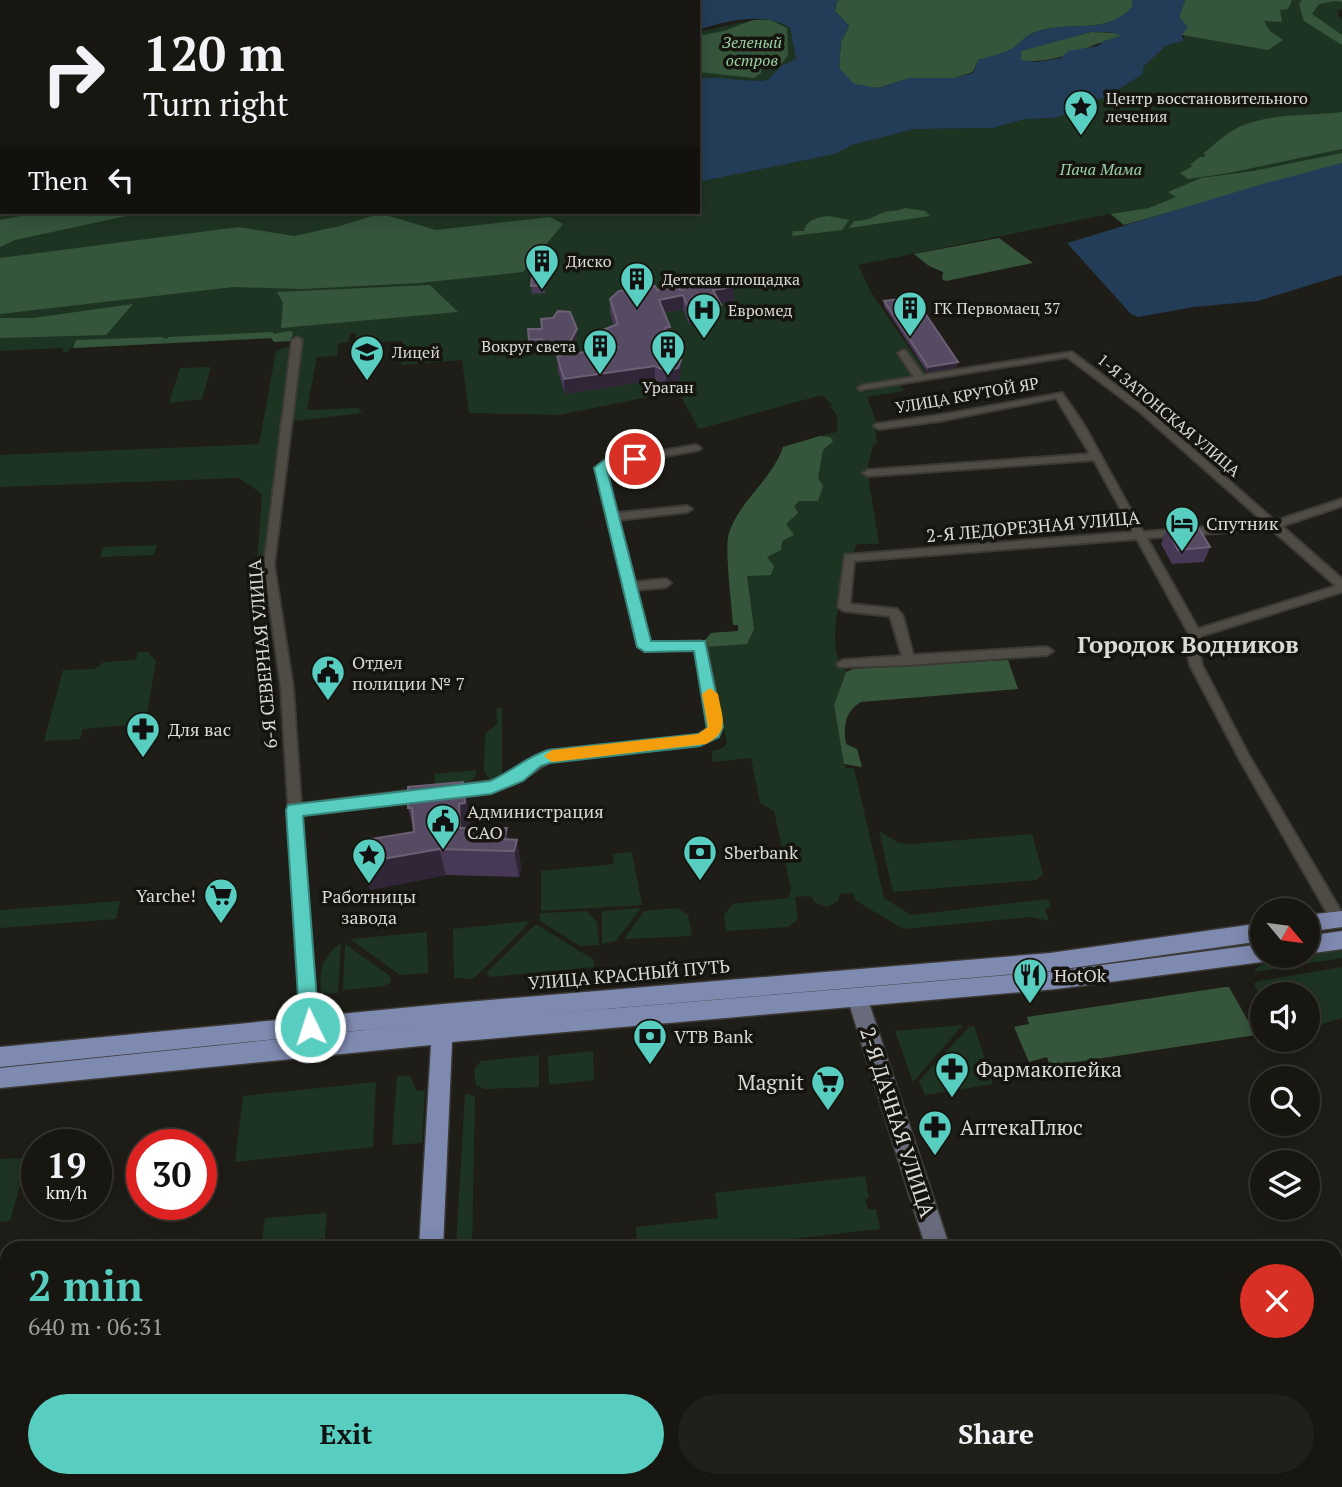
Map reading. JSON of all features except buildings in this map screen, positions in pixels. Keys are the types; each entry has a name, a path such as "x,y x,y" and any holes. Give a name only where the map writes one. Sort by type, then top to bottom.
{"main road":[{"path":"1320,922 1340,919"},
{"name":"УЛИЦА КРАСНЫЙ ПУТЬ","path":"0,1078 309,1038 1050,962 1250,934"},
{"path":"1320,943 1342,940"},
{"name":"УЛИЦА КРАСНЫЙ ПУТЬ","path":"443,1024 857,997 1056,980 1250,955"},
{"path":"430,1241 443,1024"},
{"name":"УЛИЦА КРАСНЫЙ ПУТЬ","path":"0,1057 309,1038"}],"street":[{"name":"6-Я СЕВЕРНАЯ УЛИЦА","path":"298,340 269,565 286,687 309,1038"},
{"path":"903,353 920,378"},
{"name":"1-Я ЗАТОНСКАЯ УЛИЦА","path":"863,388 1069,354 1143,411 1342,587"},
{"name":"УЛИЦА КРУТОЙ ЯР","path":"879,426 940,418 1059,395 1096,457"},
{"path":"294,810 491,787 517,776 535,762 548,757 700,740 713,733 716,727 700,645 645,647 628,587 602,465 696,448"},
{"path":"867,473 1096,457 1195,634 1196,665 1244,757 1340,919"},
{"name":"2-Я ЛЕДОРЕЗНАЯ УЛИЦА","path":"909,661 897,616 893,612 844,607 849,558 1274,525 1342,502"},
{"path":"614,517 687,509"},
{"path":"628,587 666,583"},
{"path":"1195,634 1342,587"},
{"path":"843,664 1047,651"},
{"path":"1215,939 1226,959"},
{"name":"2-Я ДАЧНАЯ УЛИЦА","path":"857,997 936,1241"}],"green space":[{"path":"1132,0 1133,6 1110,22 1057,27 1031,34 1010,50 978,60 973,72 955,78 910,78 878,88 854,85 839,68 841,42 849,26 835,11 837,1"},
{"name":"Пача Мама","path":"1185,0 1342,0 1342,9 1338,11 1338,16 1342,20 1342,163 1124,225 1109,214 858,265 871,292 927,374 863,385 865,392 900,385 904,391 867,397 876,422 891,423 875,425 877,444 873,445 867,470 879,544 856,544 854,553 847,556 836,622 836,647 846,672 834,705 845,768 854,768 884,898 911,915 1048,899 1051,908 1045,909 1049,921 1031,917 903,929 855,900 853,893 840,894 838,901 827,907 814,902 811,896 795,897 798,919 788,927 726,931 724,915 733,904 788,898 791,889 774,811 760,803 751,758 712,762 712,751 723,748 727,743 705,640 711,633 738,631 738,625 733,625 728,543 736,517 778,460 783,447 836,432 838,428 836,413 822,395 699,429 678,391 559,415 469,413 462,360 401,365 402,341 361,343 356,340 356,333 350,333 348,342 338,344 337,356 317,357 307,410 358,408 362,413 296,421 294,419 302,337 70,348 68,352 63,352 63,348 0,351 0,214 700,214 700,182 835,154 852,145 914,129 993,128 1025,119 1053,118 1075,111 1083,103 1107,97 1143,74 1143,67 1167,45 1184,41"},
{"path":"1185,0 1292,0 1288,9 1280,10 1282,22 1264,21 1270,31 1283,40 1268,50 1182,35 1179,17"},
{"path":"1302,0 1342,0 1319,4 1312,14 1342,35 1342,45 1304,21 1299,4"},
{"name":"Зеленый остров","path":"763,18 783,22 790,28 796,60 781,66 768,80 700,79 700,32"},
{"name":"Зеленый остров","path":"753,20 770,20 787,28 788,55 782,63 761,63 761,73 754,78 700,72 700,36 724,31"},
{"path":"1091,32 1119,33 1122,36 1048,60 1021,61 1020,51"},
{"path":"1342,112 1342,149 1229,173 1188,179 1180,173 1193,166 1190,165 1200,157 1204,157 1206,155 1203,154 1222,138 1244,125 1280,117"},
{"path":"1342,153 1342,163 1124,225 1111,214 1149,208 1176,197 1168,192 1201,178 1253,171"},
{"path":"905,208 925,211 930,216 849,228 854,221"},
{"path":"31,214 136,214 15,240 0,247 0,220"},
{"path":"388,214 436,230 550,217 563,224 523,272 419,283 302,289 233,287 0,314 0,258 239,227 294,236"},
{"path":"829,216 849,220 842,230 792,236 793,231 804,231 814,219"},
{"path":"999,238 1033,263 946,281 942,279 943,272 929,266 914,254"},
{"path":"430,285 458,312 281,328 283,303 277,292"},
{"path":"133,304 106,335 0,338 0,318 33,318"},
{"path":"293,332 291,341 274,342 271,338 73,348 76,340 167,339"},
{"path":"288,347 292,351 263,563 265,585 255,593 262,494 239,478 0,487 0,455 259,444 276,351"},
{"path":"211,367 202,399 169,403 180,368"},
{"path":"820,436 830,437 833,441 823,450 818,478 823,486 818,501 799,501 794,506 798,513 786,524 794,535 782,541 781,550 767,557 774,566 771,575 747,576 754,629 747,644 705,647 705,640 711,633 738,631 738,625 733,625 728,563 729,533 734,521 771,470 783,447"},
{"path":"157,545 154,555 100,557 103,547"},
{"path":"138,652 148,652 156,661 144,731 133,734 132,725 83,729 80,739 44,741 63,670 94,669 104,662 136,660"},
{"path":"1008,660 1018,689 861,702 848,715 845,732 846,744 857,749 862,767 844,764 834,705 846,672 853,669"},
{"path":"496,708 502,708 502,777 499,781 491,782 484,770 485,734 497,724"},
{"path":"477,770 475,777 466,785 435,788 434,774"},
{"path":"879,831 899,843 911,844 1032,834 1043,874 1036,880 893,892"},
{"path":"632,852 642,905 541,911 541,871 614,864 613,854"},
{"path":"120,901 116,919 0,928 0,910"},
{"path":"641,908 616,941 602,944 602,911"},
{"path":"677,908 688,915 692,936 624,939 644,911"},
{"path":"587,911 597,922 599,945 580,946 540,921 540,913"},
{"path":"528,921 524,929 473,979 454,978 453,929"},
{"path":"536,924 594,960 594,967 491,977 486,973"},
{"path":"427,932 428,973 400,975 350,939"},
{"path":"341,943 338,993 321,993 323,965 330,953"},
{"path":"345,944 390,976 391,982 384,986 343,990"},
{"path":"1342,950 1342,958 1320,962 1320,952"},
{"path":"1342,967 1342,1018 1320,1025 1320,982 1256,982"},
{"path":"1257,968 1279,968 1254,972"},
{"path":"1229,987 1250,1024 1250,1036 1050,1066 1047,1057 1029,1062 1014,1027 1029,1024 1027,1017"},
{"path":"963,1025 913,1082 895,1031"},
{"path":"974,1026 993,1084 925,1095 919,1081 969,1027"},
{"path":"593,1051 594,1080 549,1085 548,1056"},
{"path":"539,1055 539,1087 485,1089 476,1085 474,1069 481,1061"},
{"path":"397,1076 410,1076 417,1091 425,1090 422,1143 392,1145"},
{"path":"376,1082 373,1147 235,1162 243,1096"},
{"path":"465,1093 475,1096 472,1241 456,1241"},
{"path":"21,1158 21,1182 10,1221 0,1222 0,1159"},
{"path":"865,1176 868,1210 876,1209 880,1229 775,1241 637,1241 636,1227 718,1218 715,1193"},
{"path":"327,1213 325,1241 262,1241 265,1218"}],"water":[{"path":"700,0 840,0 837,1 835,11 849,26 841,42 839,68 854,84 878,88 910,78 955,78 973,73 978,60 1012,49 1031,34 1057,27 1110,22 1133,6 1132,0 1185,0 1179,17 1188,27 1182,35 1184,41 1167,45 1143,67 1143,74 1107,97 1083,103 1076,111 1053,118 1025,119 993,128 914,129 852,145 835,154 700,182 700,79 768,80 781,66 796,59 790,28 781,23 745,19 700,29","holes":["1091,32 1110,32 1122,36 1104,41 1098,46 1068,51 1061,58 1037,62 1021,60 1021,51"]},
{"path":"1342,163 1342,275 1258,301 1194,307 1138,317 1131,314 1067,243 1259,185"}],"slow traffic":[{"path":"552,756 700,740 713,733 716,727 710,694"}],"place":[{"name":"Центр восстановительного лечения","path":"1081,137"},
{"name":"Диско","path":"542,291"},
{"name":"Детская площадка","path":"637,309"},
{"name":"ГК Первомаец 37","path":"910,338"},
{"name":"Евромед","path":"704,340"},
{"name":"Вокруг света","path":"600,376"},
{"name":"Ураган","path":"668,377"},
{"name":"Лицей","path":"367,382"},
{"name":"Спутник","path":"1182,553"},
{"name":"Отдел полиции № 7","path":"328,702"},
{"name":"Для вас","path":"143,759"},
{"name":"Администрация САО","path":"443,851"},
{"name":"Sberbank","path":"700,882"},
{"name":"Работницы завода","path":"369,885"},
{"name":"Yarche!","path":"221,925"},
{"name":"HotOk","path":"1030,1005"},
{"name":"VTB Bank","path":"650,1066"},
{"name":"Фармакопейка","path":"952,1099"},
{"name":"Magnit","path":"828,1112"},
{"name":"АптекаПлюс","path":"935,1157"}],"district":[{"name":"Городок Водников","path":"1188,644"}],"route":[{"path":"310,1027 294,810 491,787 517,776 535,762 548,757 700,740 713,733 716,727 700,645 645,647 628,587 601,468 608,463 635,459"}]}
